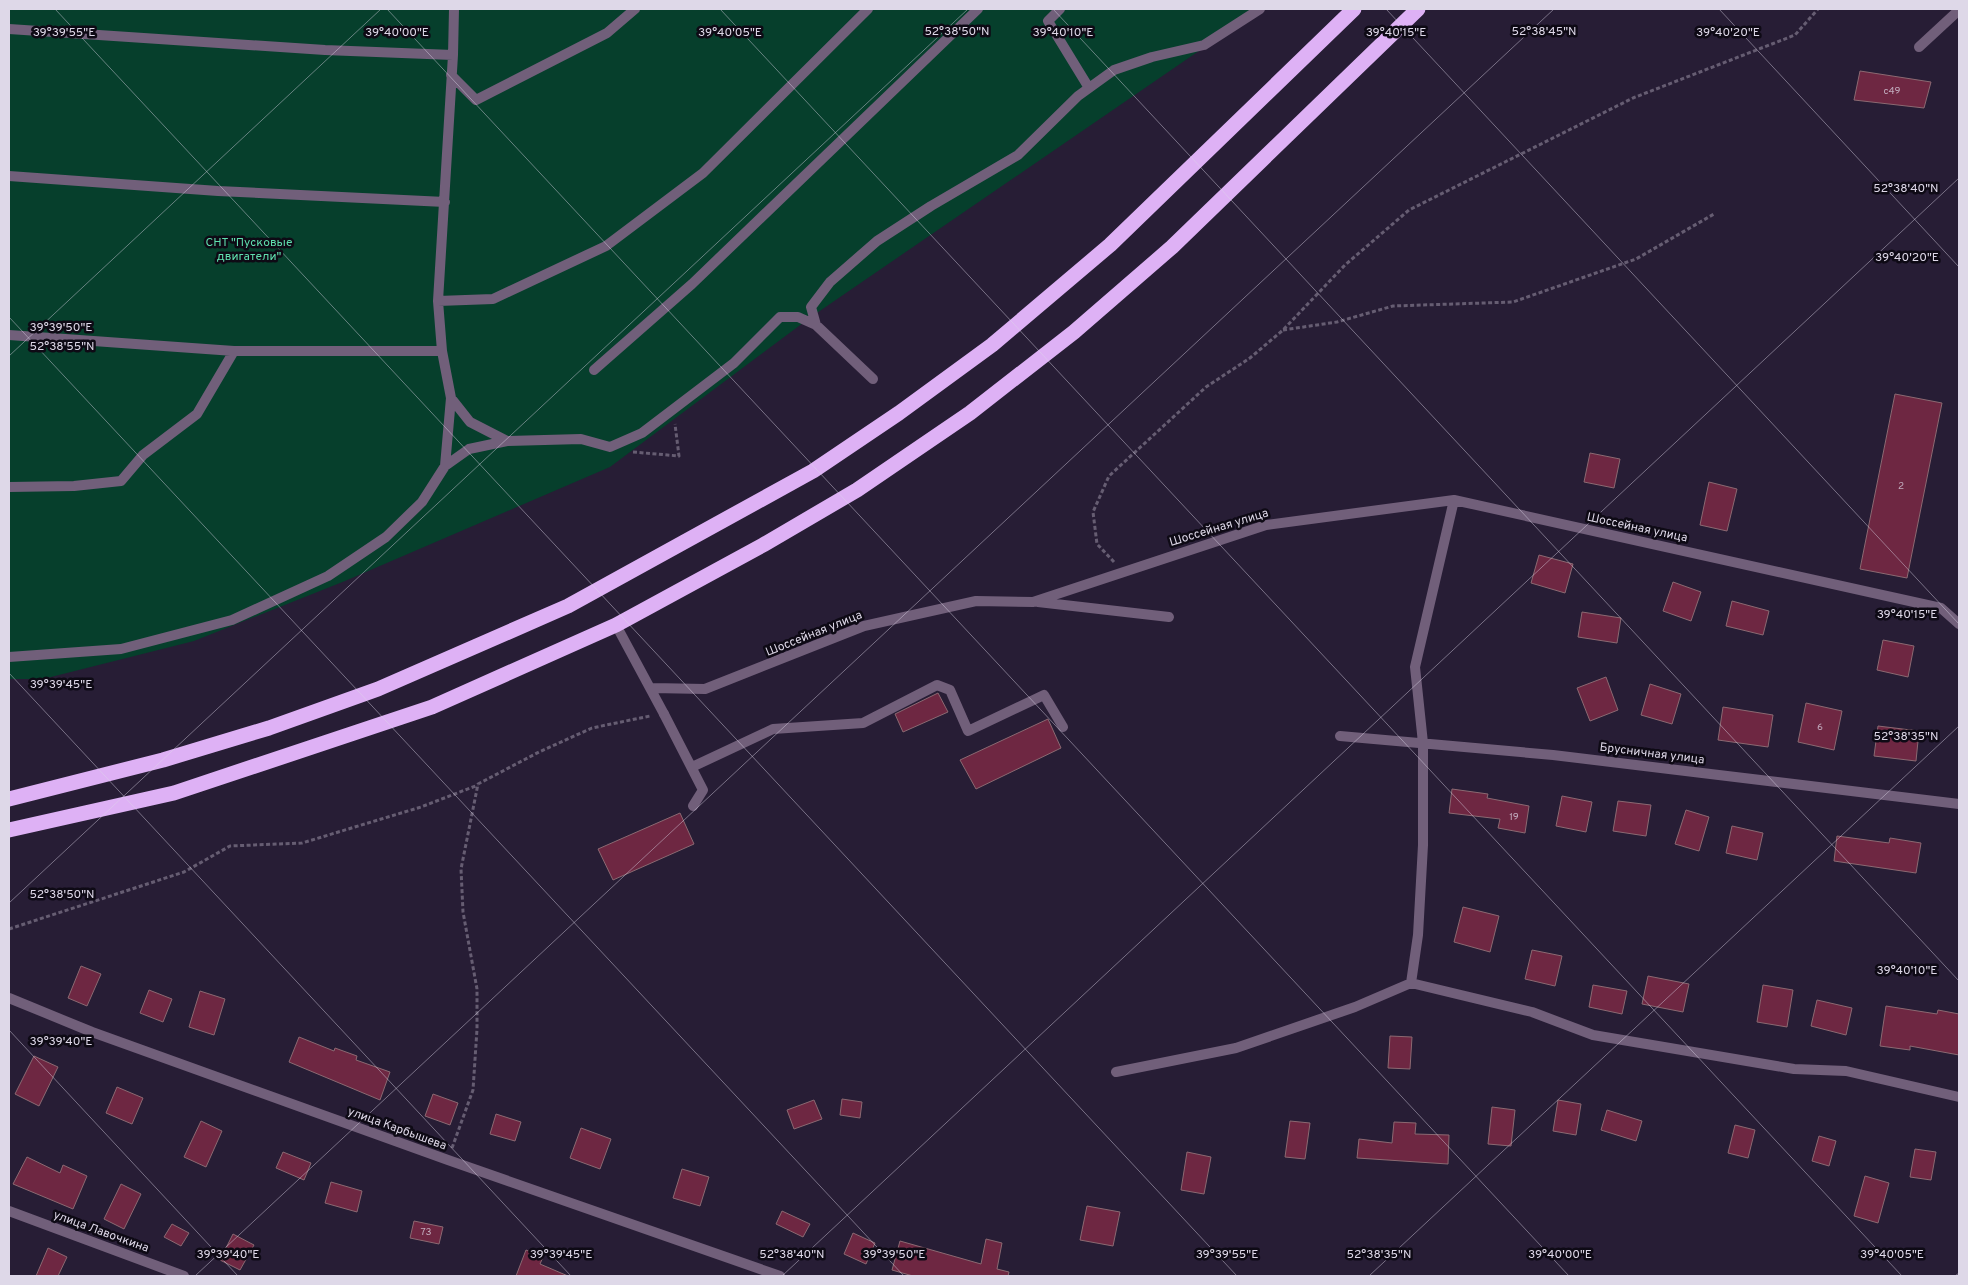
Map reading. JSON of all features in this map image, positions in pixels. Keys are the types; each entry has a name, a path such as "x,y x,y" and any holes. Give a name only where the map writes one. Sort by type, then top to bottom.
{"highway":[{"path":"9,799 190,752 269,728 378,689 568,606 814,471 899,413 992,344 1110,246 1354,9"},
{"path":"9,830 174,793 432,707 616,625 764,545 857,490 970,413 1074,332 1172,247 1418,9"}],"street":[{"path":"445,466 451,398 442,351 438,301 445,202 454,9"},
{"path":"451,74 476,100 607,33 635,9"},
{"path":"438,301 493,299 606,246 703,173 868,9"},
{"path":"594,370 692,284 978,9"},
{"path":"1060,9 1048,21 1089,88"},
{"path":"816,325 811,308 818,296 870,247 931,206 1018,155 1078,96 1114,70 1152,57 1204,45 1260,9"},
{"path":"1919,47 1959,10"},
{"path":"9,29 325,50 453,55"},
{"path":"9,176 218,191 445,202"},
{"path":"9,656 121,649 232,620 328,576 386,537 422,502 445,466 469,449 507,441 581,439 610,447 642,433 734,363 780,318 798,317 816,325 873,379"},
{"path":"9,335 234,350 442,351"},
{"path":"9,487 74,486 121,481 143,455 197,414 234,350"},
{"path":"451,398 470,422 507,441"},
{"path":"1411,983 1418,935 1423,845 1423,743 1415,667 1454,500"},
{"name":"Шоссейная улица","path":"652,688 705,689 873,624 976,601 1033,602 1266,524 1454,500 1941,608 1959,624"},
{"path":"1033,602 1169,617"},
{"path":"616,625 652,688 703,790 693,806"},
{"path":"692,767 773,729 863,723 937,684 950,690 968,731 1044,696 1063,727"},
{"name":"Брусничная улица","path":"1340,736 1553,755 1959,804"},
{"path":"1116,1072 1236,1048 1355,1007 1411,983 1532,1012 1593,1036 1794,1070 1846,1071 1959,1097"},
{"name":"улица Карбышева","path":"9,998 92,1032 448,1160 780,1276"},
{"name":"улица Лавочкина","path":"9,1211 184,1276"}],"path":[{"path":"1123,572 1097,544 1093,512 1109,476 1206,387 1250,358 1283,330 1345,264 1409,210 1633,98 1794,35 1818,9"},
{"path":"1283,330 1337,322 1393,306 1513,302 1636,259 1714,214"},
{"path":"610,447 635,453 679,456 674,428 678,405"},
{"path":"9,929 184,872 230,846 302,843 422,807 478,784 539,752 592,728 664,714"},
{"path":"448,1160 473,1090 477,989 463,912 461,869 478,784"}],"green space":[{"name":"СНТ \"Пусковые двигатели\"","path":"9,9 1260,9 811,317 610,467 345,581 194,641 43,679 9,679"}],"building":[{"path":"1860,71 1931,82 1924,108 1854,100"},
{"path":"1895,394 1942,403 1907,578 1860,569"},
{"path":"1590,453 1620,459 1614,488 1584,482"},
{"path":"1709,482 1737,489 1727,531 1700,525"},
{"path":"1539,555 1573,564 1565,593 1531,583"},
{"path":"1673,582 1701,592 1691,621 1663,611"},
{"path":"1732,601 1769,611 1763,635 1726,626"},
{"path":"1582,612 1621,618 1617,643 1578,637"},
{"path":"1883,640 1914,646 1908,677 1877,670"},
{"path":"1606,677 1618,710 1590,721 1577,688"},
{"path":"1650,684 1681,694 1672,724 1641,715"},
{"path":"938,693 948,712 903,732 895,714"},
{"path":"1806,703 1842,711 1834,750 1798,742"},
{"path":"1723,707 1773,715 1768,747 1718,740"},
{"path":"1048,719 1061,748 976,789 960,760"},
{"path":"1878,726 1919,731 1916,761 1874,756"},
{"path":"1452,789 1488,794 1487,798 1529,806 1525,833 1498,828 1500,819 1449,813"},
{"path":"1562,796 1592,802 1586,832 1556,826"},
{"path":"1618,801 1651,805 1646,836 1613,831"},
{"path":"1686,810 1709,817 1699,851 1675,844"},
{"path":"680,813 694,844 613,880 598,849"},
{"path":"1732,826 1763,833 1757,860 1726,853"},
{"path":"1837,836 1889,843 1890,838 1921,843 1916,873 1834,861"},
{"path":"1463,907 1499,916 1490,952 1454,942"},
{"path":"1532,950 1562,956 1555,986 1525,979"},
{"path":"81,966 101,974 87,1006 68,998"},
{"path":"1648,976 1689,984 1683,1012 1642,1004"},
{"path":"1593,985 1627,991 1622,1014 1589,1007"},
{"path":"1763,985 1793,990 1787,1027 1757,1022"},
{"path":"149,990 172,999 163,1022 140,1013"},
{"path":"200,991 225,999 214,1035 189,1027"},
{"path":"1817,1000 1852,1008 1846,1035 1811,1026"},
{"path":"1886,1006 1937,1014 1938,1010 1959,1014 1959,1055 1910,1046 1910,1050 1880,1046"},
{"path":"1390,1036 1412,1037 1410,1069 1388,1068"},
{"path":"299,1037 334,1051 335,1048 357,1056 356,1060 390,1072 380,1100 289,1062"},
{"path":"34,1056 58,1067 39,1106 15,1094"},
{"path":"117,1087 143,1098 132,1124 106,1113"},
{"path":"433,1094 458,1103 450,1125 425,1116"},
{"path":"842,1099 862,1102 860,1118 840,1115"},
{"path":"814,1100 822,1119 794,1129 787,1110"},
{"path":"1558,1100 1581,1104 1576,1135 1553,1131"},
{"path":"1492,1107 1515,1110 1511,1146 1488,1144"},
{"path":"1607,1110 1642,1121 1636,1141 1601,1130"},
{"path":"496,1114 521,1122 515,1141 490,1134"},
{"path":"201,1121 222,1131 206,1167 184,1157"},
{"path":"1290,1121 1310,1123 1305,1159 1285,1157"},
{"path":"1394,1122 1416,1123 1415,1134 1449,1135 1448,1164 1357,1158 1359,1139 1392,1143"},
{"path":"1735,1125 1755,1130 1748,1158 1728,1153"},
{"path":"581,1128 611,1139 600,1169 570,1158"},
{"path":"1819,1136 1836,1141 1829,1166 1812,1161"},
{"path":"1915,1149 1936,1152 1931,1180 1910,1177"},
{"path":"283,1152 311,1163 304,1180 276,1168"},
{"path":"1187,1152 1211,1157 1204,1194 1181,1190"},
{"path":"27,1157 60,1173 63,1165 87,1176 73,1209 13,1184"},
{"path":"682,1169 709,1177 700,1206 673,1198"},
{"path":"1865,1176 1889,1183 1878,1223 1854,1216"},
{"path":"331,1182 362,1191 357,1212 325,1203"},
{"path":"121,1184 141,1194 124,1229 104,1219"},
{"path":"1087,1206 1120,1212 1113,1246 1080,1240"},
{"path":"782,1211 810,1224 803,1237 776,1224"},
{"path":"414,1221 443,1227 439,1244 410,1238"},
{"path":"172,1224 189,1233 181,1246 164,1237"},
{"path":"853,1233 875,1243 866,1264 844,1254"},
{"path":"233,1234 254,1245 240,1270 220,1260"},
{"path":"986,1239 1002,1243 997,1269 1009,1272 1008,1276 913,1276 892,1270 900,1241 981,1264"},
{"path":"48,1248 67,1257 58,1276 36,1276"},
{"path":"526,1250 543,1257 540,1264 568,1276 516,1276"}]}
